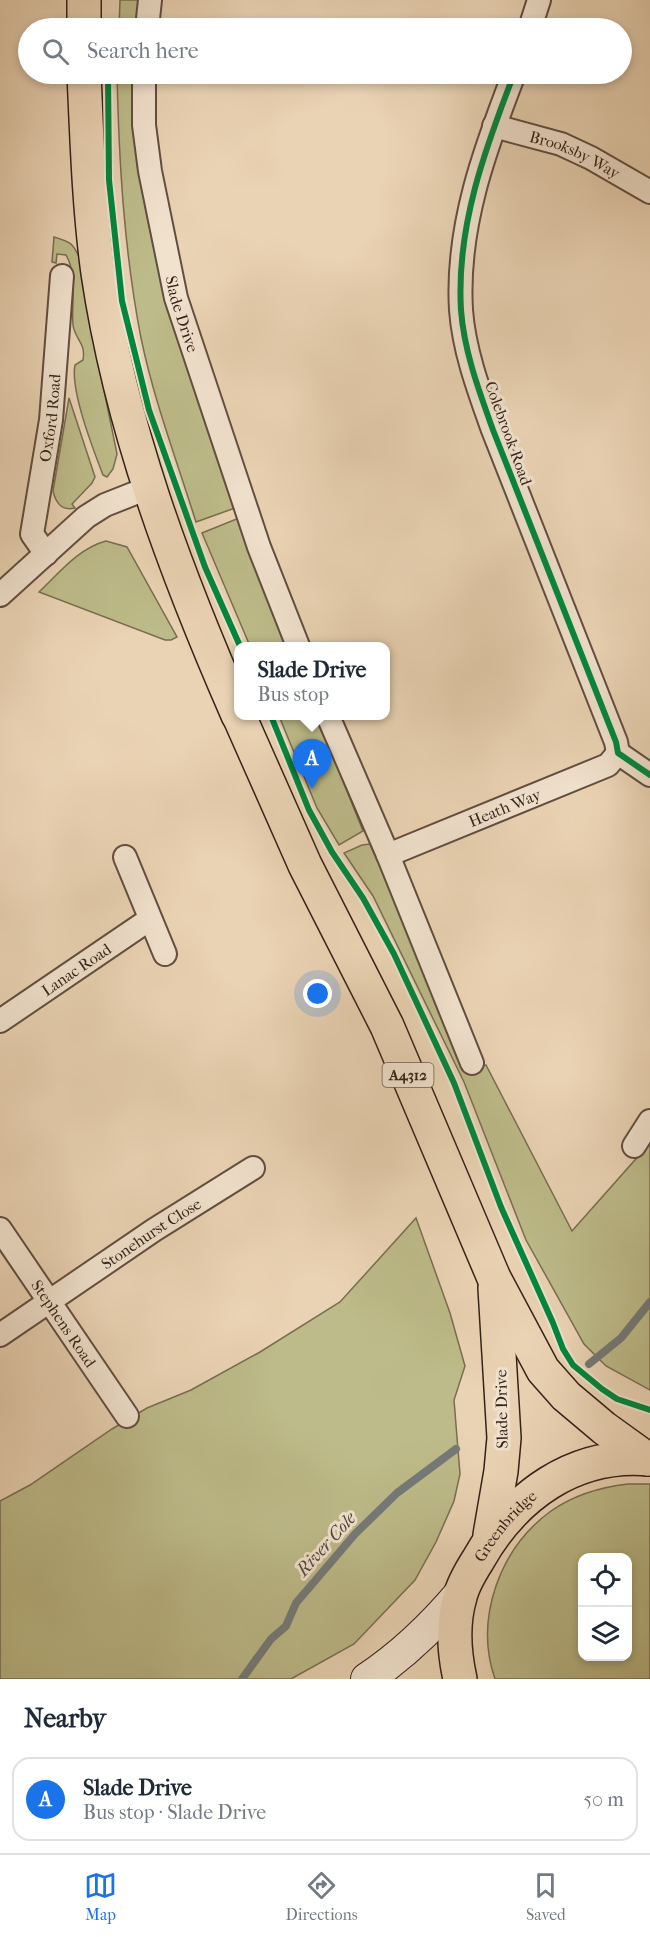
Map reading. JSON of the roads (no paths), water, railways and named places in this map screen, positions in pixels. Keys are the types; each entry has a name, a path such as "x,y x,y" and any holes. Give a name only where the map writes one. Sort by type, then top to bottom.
{"main road":[{"path":"84,0 84,18"},
{"name":"Slade Drive","path":"85,84 93,228 99,277 124,402 148,488 184,586 234,703"},
{"name":"Slade Drive","path":"241,720 305,865 387,1026 494,1278 543,1370 566,1396 604,1428 649,1459"},
{"name":"Slade Drive","path":"489,1540 500,1480 504,1438 494,1278"},
{"name":"Greenbridge","path":"460,1679 455,1638 460,1594 489,1540 517,1505 551,1481 586,1466 605,1461 649,1459"},
{"path":"367,1679 417,1641 460,1594"}],"street":[{"path":"148,18 150,0"},
{"path":"533,18 539,0"},
{"name":"Slade Drive","path":"144,84 144,125 150,171 176,298 252,528 296,642"},
{"name":"Colebrook Road","path":"510,84 477,178 464,236 461,301 467,350 493,430 616,742 618,753"},
{"name":"Brooksby Way","path":"494,126 561,144 591,158 650,192"},
{"name":"Oxford Road","path":"46,554 32,534 51,420 63,276"},
{"path":"0,595 86,517 105,505 148,488"},
{"path":"330,720 388,855 472,1063"},
{"path":"618,753 650,775"},
{"name":"Heath Way","path":"388,855 608,765 618,753"},
{"path":"125,857 165,954"},
{"name":"Lanac Road","path":"0,1021 150,919"},
{"path":"634,1146 650,1121"},
{"name":"Stonehurst Close","path":"0,1335 154,1230 253,1168"},
{"name":"Stephens Road","path":"0,1229 127,1416"}],"waterway":[{"name":"River Cole","path":"589,1364 621,1338 650,1302"},
{"name":"River Cole","path":"242,1679 271,1639 286,1626 296,1603 355,1534 397,1493 456,1449"}],"place":[{"name":"Slade Drive","path":"312,789"}]}
